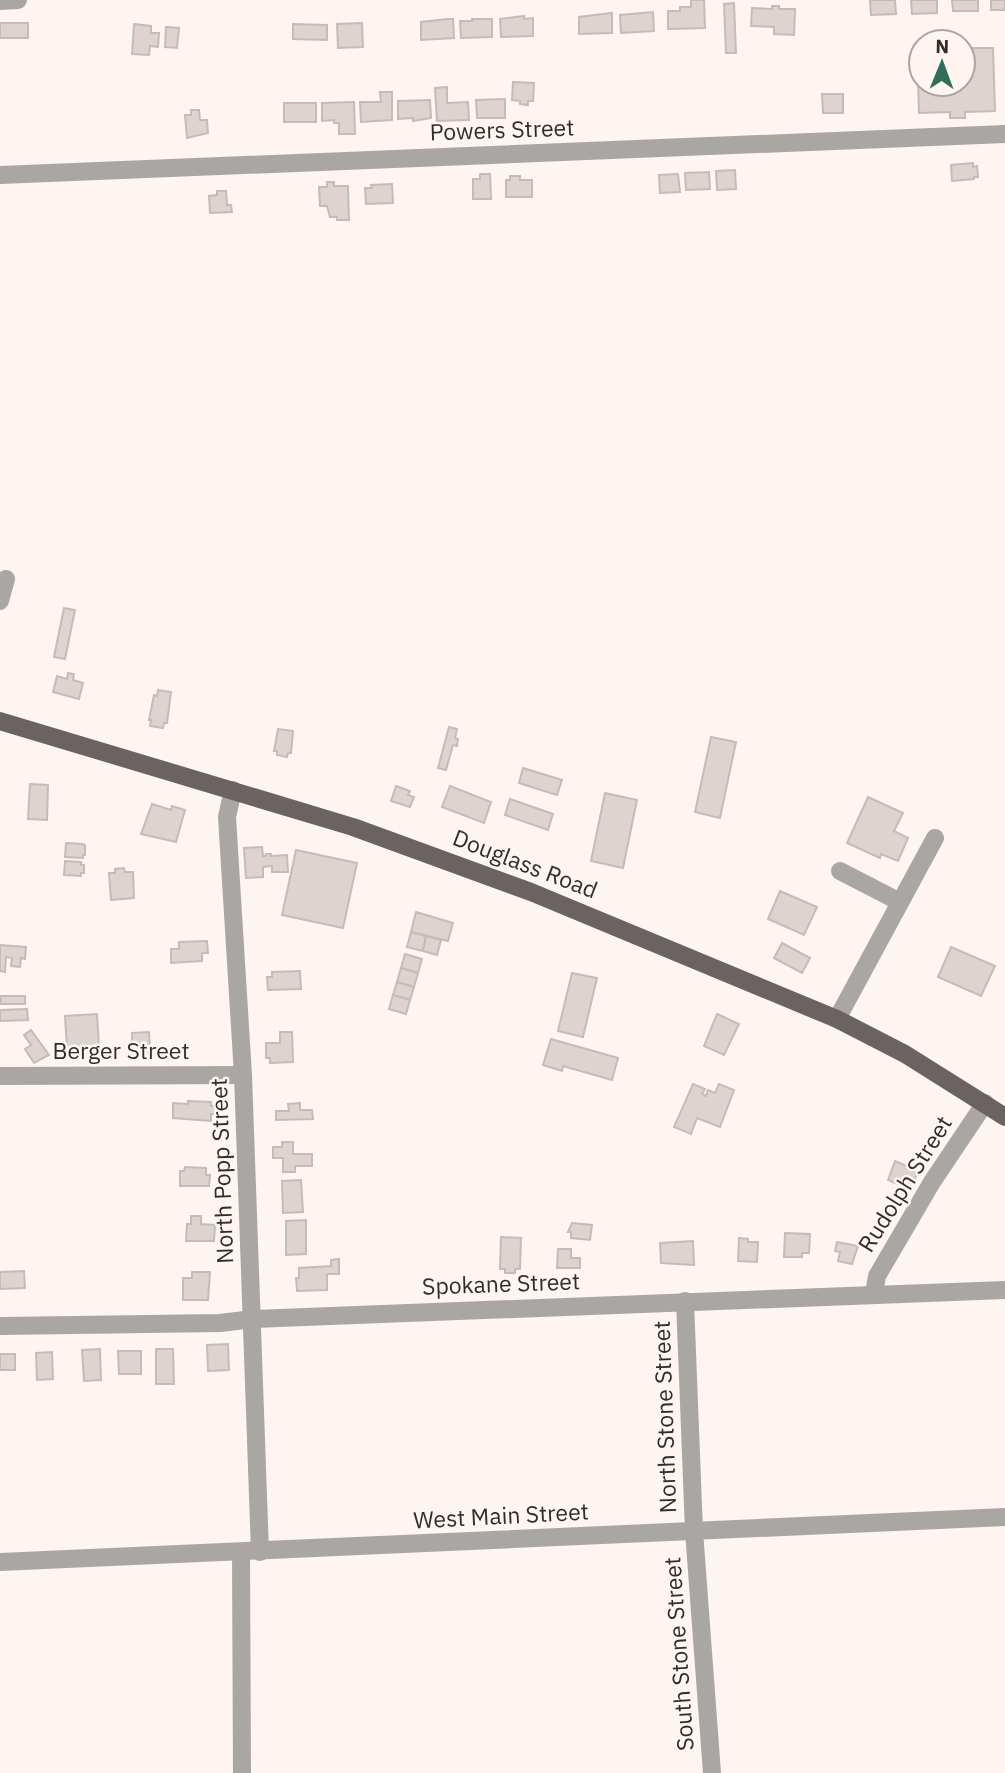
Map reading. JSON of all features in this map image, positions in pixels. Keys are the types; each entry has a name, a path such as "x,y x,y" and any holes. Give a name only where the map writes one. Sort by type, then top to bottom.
{"main road":[{"name":"Douglass Road","path":"0,721 233,790 447,860 531,892 837,1019 905,1054 1005,1117"}],"street":[{"path":"0,1 18,0"},
{"name":"Powers Street","path":"0,175 1005,134"},
{"path":"0,601 6,579"},
{"name":"North Popp Street","path":"233,790 227,817 243,1075 260,1552"},
{"path":"837,1019 934,838"},
{"path":"840,871 900,902"},
{"name":"Berger Street","path":"0,1076 243,1075"},
{"name":"Rudolph Street","path":"874,1294 877,1276 932,1182 985,1103"},
{"name":"Spokane Street","path":"0,1326 220,1323 253,1319 1005,1290"},
{"name":"North Stone Street","path":"685,1301 694,1531"},
{"name":"West Main Street","path":"0,1562 1005,1517"},
{"name":"South Stone Street","path":"694,1531 712,1773"},
{"path":"241,1553 242,1773"}],"building":[{"path":"691,0 704,0 705,28 668,29 668,11 691,7"},
{"path":"870,0 895,0 896,14 871,15"},
{"path":"911,0 937,0 937,13 912,14"},
{"path":"952,0 978,0 978,11 953,11"},
{"path":"991,0 1005,0 1005,10 991,10"},
{"path":"734,3 736,53 726,53 724,4"},
{"path":"772,6 795,9 794,35 774,34 774,27 751,26 752,8 772,9"},
{"path":"653,12 654,31 621,33 620,15"},
{"path":"612,13 612,33 579,34 579,17"},
{"path":"524,16 524,19 533,18 533,36 501,37 500,19"},
{"path":"453,19 454,38 421,40 421,22"},
{"path":"492,19 492,37 461,38 460,21"},
{"path":"0,23 28,23 28,38 0,38"},
{"path":"362,23 363,47 338,48 337,24"},
{"path":"134,24 151,26 151,33 159,33 158,47 150,46 149,55 132,54"},
{"path":"293,24 327,25 327,40 293,39"},
{"path":"166,27 179,28 177,48 165,47"},
{"path":"977,48 993,48 995,111 965,112 965,118 950,118 950,112 919,113 919,98 977,98"},
{"path":"513,82 534,83 533,101 528,101 528,105 512,100"},
{"path":"447,87 447,103 468,102 469,120 437,121 435,88"},
{"path":"380,92 392,92 392,120 361,122 360,102 381,102"},
{"path":"822,94 843,94 843,113 823,113"},
{"path":"505,99 505,118 477,118 476,100"},
{"path":"430,100 431,118 413,121 413,118 398,119 398,101"},
{"path":"354,102 355,134 339,134 339,123 334,123 334,120 322,121 322,103"},
{"path":"284,103 316,103 316,122 284,122"},
{"path":"191,110 199,110 200,120 207,120 208,133 187,138 185,115 191,115"},
{"path":"973,163 973,167 977,166 978,177 952,181 951,165"},
{"path":"735,170 736,189 717,190 716,171"},
{"path":"709,172 710,189 686,190 685,173"},
{"path":"480,174 490,174 491,199 473,199 473,179 480,179"},
{"path":"678,174 680,192 660,193 659,175"},
{"path":"510,176 520,176 520,180 532,180 532,197 506,197 506,180 510,180"},
{"path":"327,182 334,182 334,186 348,186 349,220 330,217 327,206 320,206 319,187 327,187"},
{"path":"392,184 393,203 366,204 365,188"},
{"path":"217,191 226,191 227,205 231,205 232,212 210,213 209,196 217,195"},
{"path":"64,608 75,610 65,659 54,657"},
{"path":"68,673 74,674 73,680 83,683 79,699 53,692 57,676 67,679"},
{"path":"158,690 171,692 167,723 164,723 163,728 150,726 149,720 154,695 157,696"},
{"path":"449,727 457,729 455,738 458,739 457,746 453,745 446,770 438,768"},
{"path":"278,729 293,731 291,753 288,753 287,757 277,755 277,751 274,751"},
{"path":"711,737 736,742 720,818 695,812"},
{"path":"523,768 562,780 557,795 519,783"},
{"path":"30,784 48,785 47,820 28,819"},
{"path":"396,786 410,791 408,795 414,797 410,807 391,801"},
{"path":"450,786 491,802 484,823 442,807"},
{"path":"605,793 637,800 623,868 591,861"},
{"path":"868,797 903,813 894,831 908,838 898,861 881,854 880,858 847,843"},
{"path":"510,799 553,814 548,830 505,815"},
{"path":"152,804 171,810 172,806 185,810 176,842 141,834"},
{"path":"66,843 85,845 83,858 65,857"},
{"path":"262,847 263,856 287,855 288,872 272,872 272,866 263,867 263,877 246,878 244,848"},
{"path":"296,850 357,863 343,928 282,915"},
{"path":"65,861 81,862 81,865 84,865 84,873 81,873 81,876 64,875"},
{"path":"124,868 125,872 133,872 134,898 111,900 109,873"},
{"path":"780,891 817,907 804,935 768,919"},
{"path":"416,912 453,923 448,941 411,932"},
{"path":"411,932 426,936 423,951 407,947"},
{"path":"426,936 441,940 437,955 423,951"},
{"path":"207,941 208,953 202,953 202,961 171,963 171,949 179,949 179,942"},
{"path":"782,943 810,958 802,973 774,958"},
{"path":"0,945 26,947 25,959 21,958 20,967 11,966 12,958 6,957 5,972 0,971"},
{"path":"951,947 995,966 981,996 938,977"},
{"path":"405,954 422,959 418,973 401,968"},
{"path":"401,968 418,973 414,987 397,982"},
{"path":"300,971 301,989 268,990 267,977 272,977 272,972"},
{"path":"572,973 597,978 583,1037 558,1031"},
{"path":"397,982 414,987 410,1000 393,995"},
{"path":"393,995 410,1000 406,1014 389,1009"},
{"path":"1,996 25,996 25,1004 1,1004"},
{"path":"27,1009 28,1020 0,1021 0,1010"},
{"path":"97,1014 99,1046 67,1048 65,1016"},
{"path":"717,1014 739,1024 724,1055 704,1046"},
{"path":"31,1030 49,1055 34,1063 25,1049 31,1045 24,1035"},
{"path":"149,1032 150,1053 132,1054 132,1033"},
{"path":"280,1032 292,1032 293,1062 270,1063 270,1058 266,1058 266,1043 280,1043"},
{"path":"551,1039 618,1058 612,1080 563,1066 562,1071 543,1065"},
{"path":"693,1084 705,1089 702,1094 706,1096 708,1090 715,1093 719,1084 734,1090 720,1127 697,1118 691,1134 674,1127"},
{"path":"188,1101 211,1102 211,1106 216,1106 216,1114 211,1114 211,1121 173,1118 173,1103 188,1104"},
{"path":"300,1103 300,1110 312,1110 313,1119 276,1120 276,1111 289,1111 288,1104"},
{"path":"282,1142 293,1142 293,1154 312,1154 312,1166 295,1166 295,1172 283,1172 283,1158 273,1158 273,1147 282,1147"},
{"path":"895,1161 917,1173 914,1182 910,1180 907,1188 888,1180"},
{"path":"185,1167 206,1168 206,1175 210,1175 209,1186 180,1186 180,1171 184,1171"},
{"path":"301,1180 303,1212 283,1213 282,1181"},
{"path":"191,1216 201,1216 201,1224 215,1225 214,1241 186,1241 187,1224 191,1224"},
{"path":"306,1220 306,1254 286,1255 286,1221"},
{"path":"572,1223 592,1225 590,1240 571,1238 571,1232 568,1232"},
{"path":"785,1233 810,1234 809,1253 802,1253 802,1257 784,1257"},
{"path":"501,1237 521,1238 520,1269 515,1269 515,1273 505,1273 505,1269 500,1269"},
{"path":"739,1238 758,1242 757,1262 738,1261"},
{"path":"693,1241 694,1265 661,1263 660,1243"},
{"path":"837,1242 858,1246 852,1264 838,1261 840,1252 835,1251"},
{"path":"558,1249 571,1249 571,1258 580,1258 580,1268 557,1268"},
{"path":"339,1259 339,1274 327,1274 327,1290 297,1291 296,1278 299,1278 299,1268 331,1266 331,1260"},
{"path":"24,1271 25,1288 0,1289 0,1272"},
{"path":"192,1272 210,1272 208,1300 183,1300 183,1278 192,1278"},
{"path":"228,1344 229,1370 208,1371 207,1345"},
{"path":"100,1349 101,1380 84,1381 82,1350"},
{"path":"156,1349 173,1349 174,1384 156,1384"},
{"path":"118,1351 141,1351 141,1374 119,1374"},
{"path":"52,1352 53,1379 37,1380 36,1353"},
{"path":"0,1354 15,1354 15,1370 0,1370"}]}
